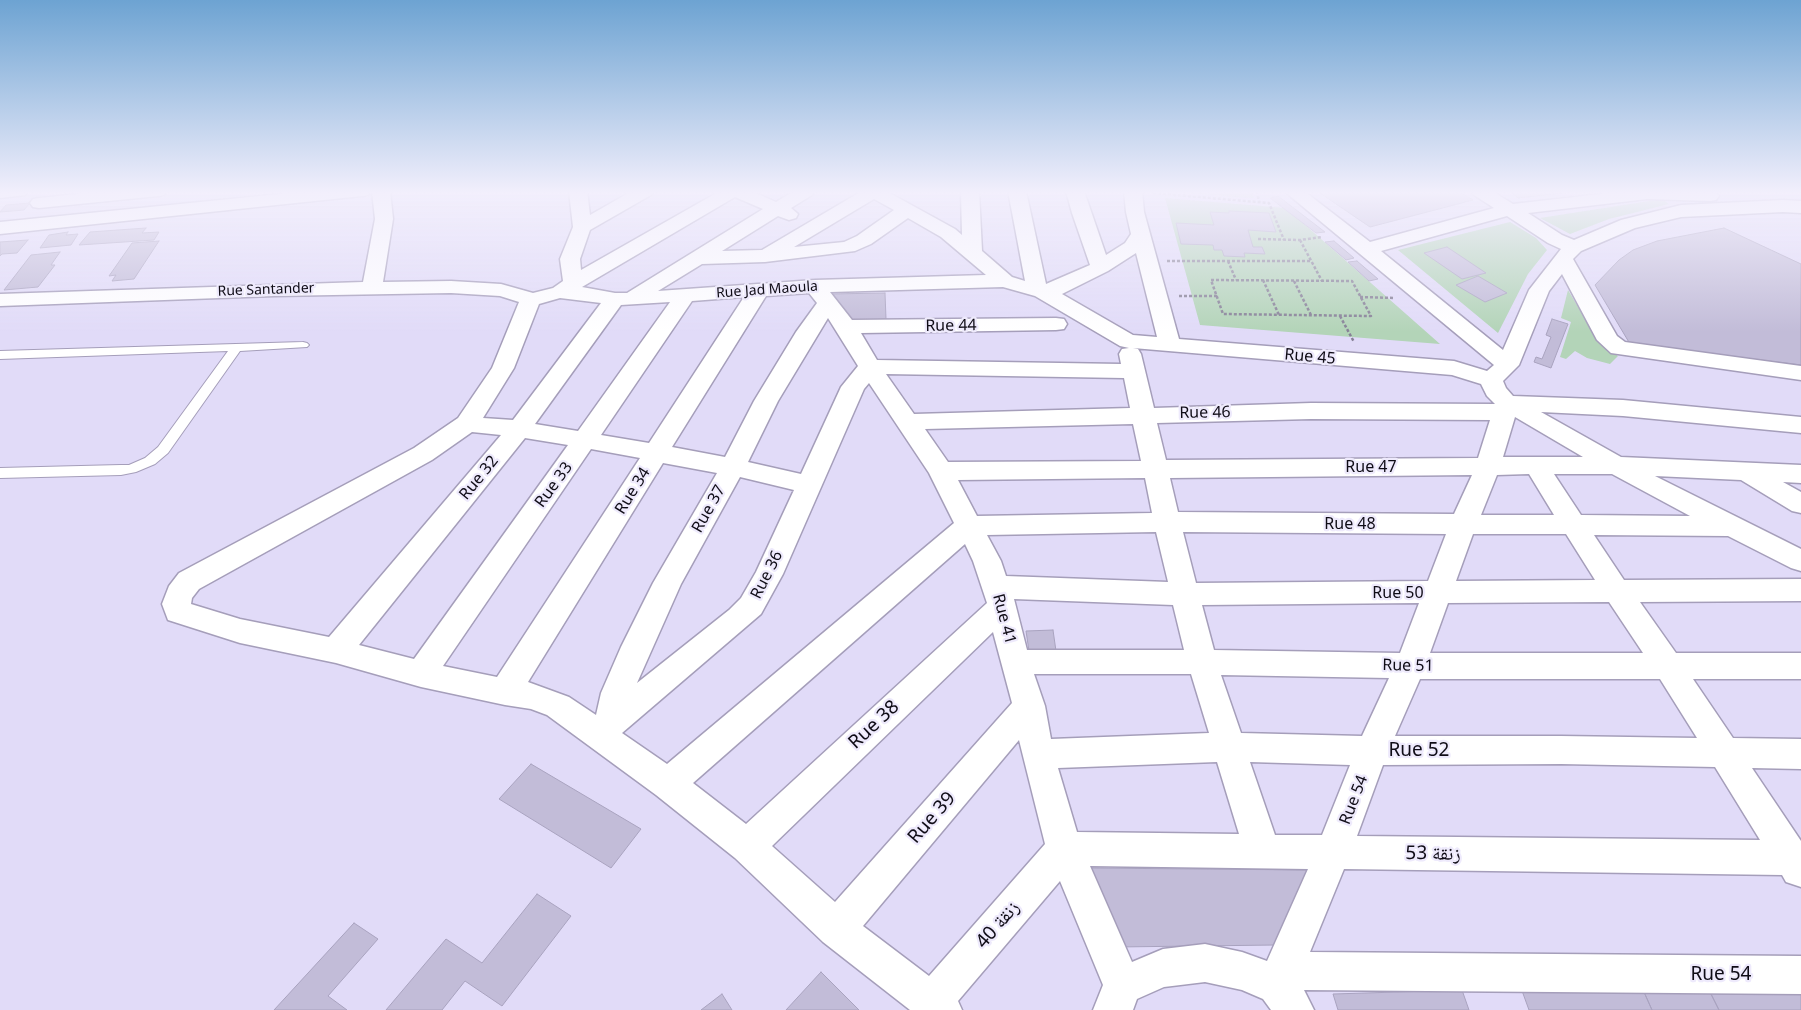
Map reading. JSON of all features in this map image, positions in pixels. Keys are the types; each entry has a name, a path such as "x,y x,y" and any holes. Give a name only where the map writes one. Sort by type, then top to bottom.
{"street":[{"path":"372,288 381,238"},
{"path":"567,288 570,259 578,238"},
{"path":"567,288 653,238"},
{"path":"623,299 730,238"},
{"path":"765,256 794,238"},
{"path":"696,258 765,256 848,247 867,238"},
{"path":"954,238 1005,281 1018,286 1039,290 1056,289 1102,266 1132,247 1138,238"},
{"path":"972,238 972,252"},
{"path":"1027,238 1039,290 1128,341 1167,522 1202,662 1262,850"},
{"path":"1091,238 1102,266"},
{"path":"1142,238 1170,345"},
{"path":"1354,238 1508,364"},
{"path":"1367,249 1406,238"},
{"path":"1554,238 1568,253 1608,340 1619,348 1801,373"},
{"path":"1599,238 1568,253 1539,290 1508,364 1500,399 1801,424"},
{"name":"Rue Jad Maoula","path":"530,300 567,288 582,293 623,299 759,290 822,295 1005,281"},
{"name":"Rue Santander","path":"0,300 264,290 473,287 508,292 530,300"},
{"name":"Rue 34","path":"505,692 759,290"},
{"name":"Rue 41","path":"822,295 846,327 870,367 941,471 986,561 999,596 1015,662 1029,706 1038,754 1064,848 1118,997"},
{"name":"Rue 37","path":"604,729 617,692 667,583 733,467 766,401 807,332 822,295"},
{"name":"Rue 33","path":"421,674 685,296"},
{"name":"Rue 32","path":"336,652 623,299"},
{"path":"530,300 503,368 467,424 424,454 190,581 179,594 176,604 178,612 195,618 421,674 505,692 534,696 604,729 668,784 747,846 836,929 937,1006"},
{"name":"Rue 44","path":"846,327 1056,324"},
{"name":"Rue 45","path":"1128,341 1454,368 1500,399 1616,465 1801,561"},
{"path":"870,367 1133,371"},
{"name":"Rue 36","path":"604,729 739,618 751,606 769,574 853,387 870,367"},
{"name":"Rue 46","path":"907,422 1143,414 1312,411 1500,399"},
{"name":"Rue 54","path":"1500,399 1488,466 1436,593 1410,666 1372,751 1284,989 1801,975"},
{"path":"467,424 519,429 586,440 733,467 810,485"},
{"name":"Rue 47","path":"941,471 1616,465 1801,474"},
{"path":"1536,466 1616,592 1669,667 1723,753 1798,863"},
{"path":"1744,471 1801,504"},
{"name":"Rue 48","path":"968,526 1167,522 1732,526"},
{"path":"668,784 968,526"},
{"name":"Rue 50","path":"999,596 1801,590"},
{"name":"Rue 38","path":"747,846 999,596"},
{"name":"Rue 51","path":"1015,662 1202,662 1410,666 1801,666"},
{"name":"Rue 39","path":"836,929 1029,706"},
{"name":"Rue 52","path":"1038,754 1228,747 1372,751 1561,750 1801,754"},
{"name":"زنقة 53","path":"1064,848 1262,850 1798,863"},
{"name":"زنقة 40","path":"937,1006 1064,848"},
{"path":"1118,997 1163,968 1205,963 1242,971 1284,989"}],"lane":[{"path":"0,355 303,345"},
{"path":"0,473 121,470 131,469 150,462 164,450 237,347"}],"path":[{"path":"1258,239 1300,240 1313,238"},
{"path":"1300,240 1322,281"},
{"path":"1167,253 1172,269"},
{"path":"1164,260 1311,260"},
{"path":"1228,260 1236,280"},
{"path":"1211,280 1236,280 1352,281 1371,316 1223,314 1211,280"},
{"path":"1263,280 1279,315"},
{"path":"1294,281 1311,315"},
{"path":"1181,303 1179,296 1217,296"},
{"path":"1360,297 1396,298"},
{"path":"1340,316 1355,345 1346,344"}],"green space":[{"path":"1176,238 1320,238 1440,344 1200,325"},
{"path":"1445,238 1536,238 1547,250 1528,274 1498,333 1398,250"},
{"path":"1568,290 1599,342 1618,356 1610,364 1587,358 1575,351 1566,359 1560,357 1571,322 1561,318"}],"building":[{"path":"47,238 75,238 71,245 40,248"},
{"path":"85,238 155,238 154,240 79,245"},
{"path":"1180,238 1250,238 1253,247 1262,247 1265,254 1244,253 1245,257 1224,256 1222,250 1214,250 1213,245 1181,244"},
{"path":"1672,238 1746,238 1801,264 1801,365 1630,344 1595,285 1619,260 1633,250 1657,241"},
{"path":"28,240 17,253 2,254 0,256 0,242"},
{"path":"159,241 134,279 112,281 116,275 109,276 132,243"},
{"path":"1334,241 1354,258 1346,260 1325,242"},
{"path":"1447,247 1486,273 1462,279 1424,253"},
{"path":"60,252 51,265 55,265 38,287 4,290 31,255"},
{"path":"1357,261 1378,279 1369,281 1348,262"},
{"path":"1478,276 1507,293 1485,302 1456,285"},
{"path":"885,293 886,319 849,320 830,294"},
{"path":"1552,319 1568,324 1551,368 1534,362 1536,357 1542,359 1551,337 1546,335"},
{"path":"1053,630 1056,651 1029,651 1026,631"},
{"path":"531,764 641,829 611,868 499,799"},
{"path":"1088,868 1311,870 1276,945 1116,947"},
{"path":"537,894 571,916 502,1006 465,981 442,1010 386,1010 446,939 482,963"},
{"path":"354,923 378,939 328,996 347,1010 274,1010"},
{"path":"821,972 859,1010 786,1010"},
{"path":"1640,983 1652,1010 1529,1010 1521,988"},
{"path":"1640,983 1707,986 1719,1010 1652,1010"},
{"path":"1707,986 1801,987 1801,1010 1719,1010"},
{"path":"1462,990 1469,1010 1338,1010 1333,994"},
{"path":"722,994 732,1010 701,1010"}]}
